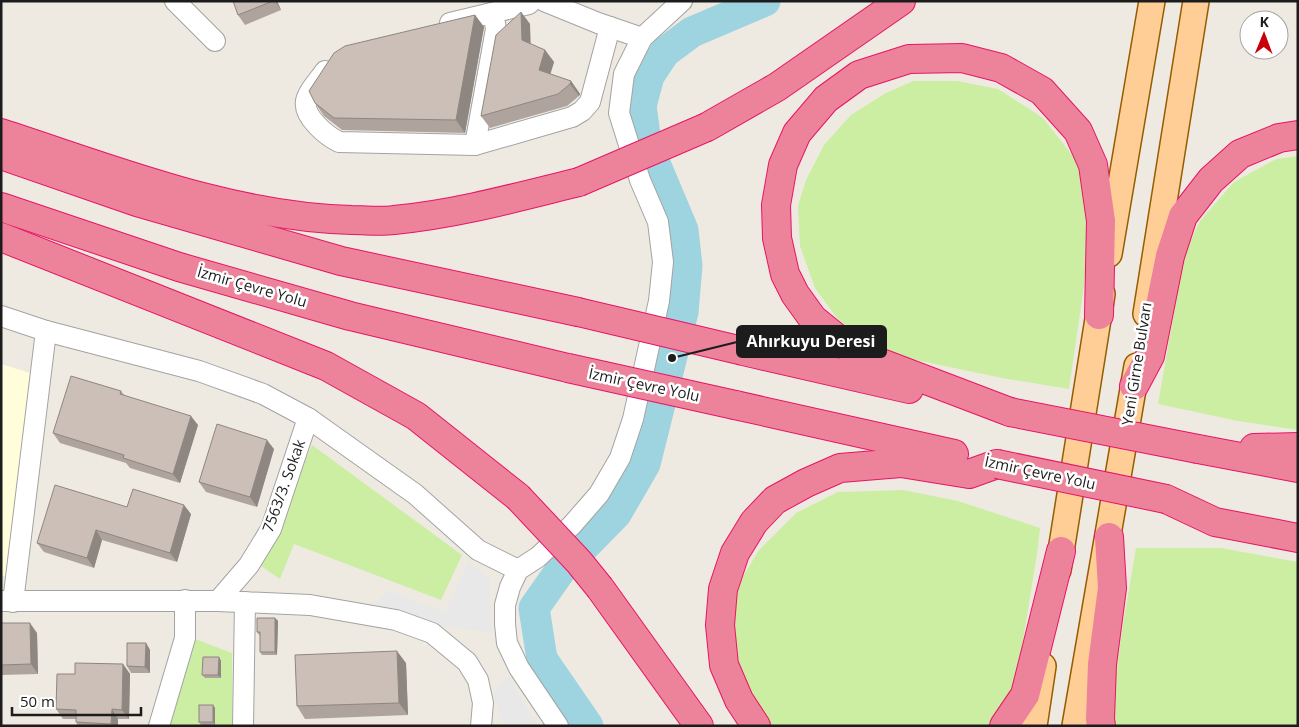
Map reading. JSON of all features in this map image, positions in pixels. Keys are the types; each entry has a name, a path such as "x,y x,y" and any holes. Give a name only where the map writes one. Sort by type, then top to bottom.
{"highway":[{"path":"1,134 172,188 266,211 327,219 392,221 421,217 459,211 579,182 707,127 777,87 901,1"},
{"path":"1010,412 855,353 813,319 795,294 785,274 777,238 776,205 783,165 797,133 826,99 859,76 909,59 962,58 1001,68 1042,91 1078,131 1093,165 1101,221 1099,316"},
{"path":"1134,386 1150,356 1170,256 1183,216 1210,180 1240,154 1278,138 1298,135"},
{"path":"1,155 137,202 341,261 578,312 1010,412 1298,468"},
{"name":"İzmir Çevre Yolu","path":"1,207 179,267 350,316 568,368 997,464 1298,524"},
{"path":"1,237 326,366 416,416 518,497 579,562 600,588 699,726"},
{"path":"1198,449 1298,447"},
{"path":"756,726 739,700 724,665 720,625 723,589 735,553 754,522 775,500 806,483 840,468 901,463 969,474 997,464"},
{"path":"1166,499 1215,522 1298,538"},
{"path":"1101,726 1102,664 1112,588 1109,537"},
{"path":"1004,726 1026,695 1061,552"}],"main road":[{"path":"1034,726 1099,316 1152,1"},
{"name":"Yeni Girne Bulvarı","path":"1075,726 1109,537 1196,1"}],"street":[{"path":"175,1 215,41"},
{"path":"429,28 529,4 531,1"},
{"path":"544,1 642,38"},
{"path":"558,726 519,668 508,643 505,605 510,587 518,570 538,557 572,525 599,494 620,458 633,419 659,301 664,262 658,222 640,180 619,113 624,74 642,38 682,1"},
{"path":"474,146 496,29 493,13"},
{"path":"334,57 307,97 305,106 309,115 327,136 338,142 474,146 572,117 582,111 590,102 610,27"},
{"path":"1,316 46,331 199,371 263,394 308,418 415,494 478,550 518,570"},
{"path":"46,331 7,602 185,600 310,605 396,620 432,634 450,646 467,662 478,680 483,703 481,726"},
{"name":"7563/3. Sokak","path":"218,601 249,565 271,529 308,418"},
{"path":"159,726 185,638 185,600"},
{"path":"243,726 245,602"}],"shaded area":[{"path":"1,364 30,373 6,577 1,575"},
{"path":"468,562 490,579 491,633 432,624 375,604 388,590 445,612"},
{"path":"508,675 537,726 504,726 493,694"}],"green space":[{"path":"913,81 957,81 998,89 1043,118 1076,160 1088,195 1089,235 1083,293 1069,389 1002,378 906,358 868,345 837,318 815,288 800,246 798,206 806,180 824,145 851,115 884,94"},
{"path":"1298,156 1298,430 1238,421 1158,404 1184,255 1200,221 1234,182 1276,159"},
{"path":"312,445 462,555 441,600 294,544 280,579 261,566"},
{"path":"903,490 958,501 1040,528 1016,683 993,726 770,726 736,674 733,629 738,585 759,550 796,513 838,492"},
{"path":"1136,548 1221,548 1298,562 1298,726 1114,726 1112,700"},
{"path":"195,639 232,653 232,726 159,726"}],"building":[{"path":"233,1 273,1 238,15"},
{"path":"521,12 522,40 545,50 539,70 571,81 570,84 558,94 481,116 496,35"},
{"path":"475,15 456,120 334,118 315,103 309,91 334,53 345,46"},
{"path":"71,376 121,391 120,394 191,416 173,474 123,458 124,455 53,433"},
{"path":"217,424 267,440 250,497 199,482"},
{"path":"55,485 127,507 133,489 184,505 170,553 96,530 87,558 37,543"},
{"path":"257,618 275,618 275,652 260,652 260,632 257,632"},
{"path":"1,623 30,623 31,664 1,665"},
{"path":"127,643 146,643 145,667 127,666"},
{"path":"397,651 399,703 297,706 295,655"},
{"path":"203,657 219,657 218,675 202,675"},
{"path":"75,663 123,664 122,710 112,709 111,724 76,722 76,710 56,709 57,674 75,674"},
{"path":"199,705 213,705 213,722 199,722"}],"waterway":[{"path":"588,726 542,659 534,608 560,571 616,514 645,464 683,312 687,266 683,230 646,142 641,106 649,76 665,52 692,32 765,1"}],"place":[{"name":"Ahırkuyu Deresi","path":"672,358"}]}
